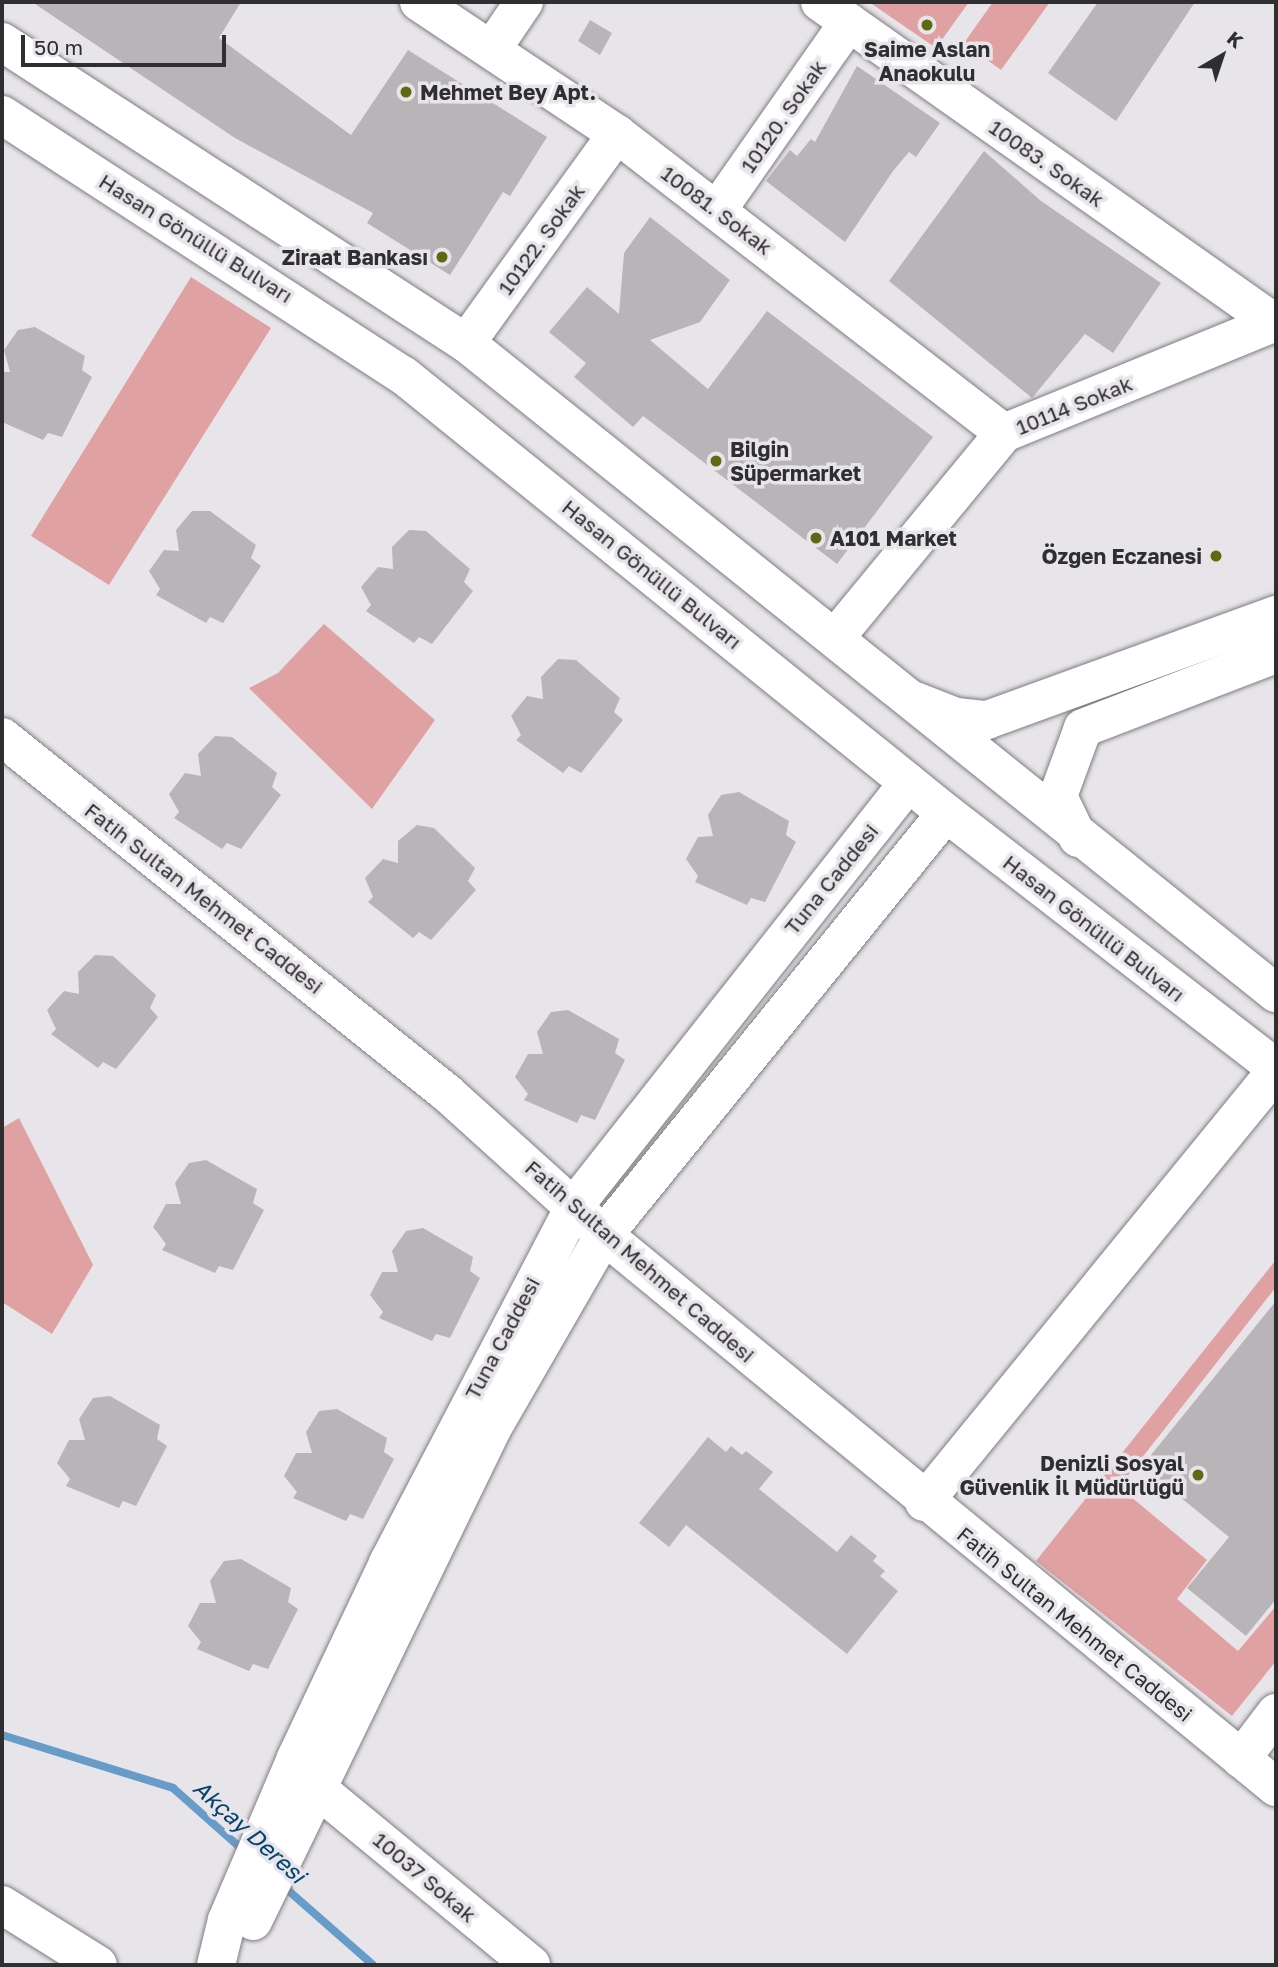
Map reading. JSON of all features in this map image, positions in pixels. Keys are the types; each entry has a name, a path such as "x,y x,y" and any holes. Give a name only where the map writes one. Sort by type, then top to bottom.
{"street":[{"name":"10081. Sokak","path":"419,2 617,134 718,209 1004,433"},
{"path":"492,49 524,2"},
{"name":"10120. Sokak","path":"718,209 834,12"},
{"name":"10083. Sokak","path":"834,12 1275,324"},
{"path":"2,42 466,343 835,638 1078,838 1276,993"},
{"name":"Hasan Gönüllü Bulvarı","path":"2,115 403,374 908,783 1276,1070"},
{"name":"10122. Sokak","path":"466,343 617,134"},
{"name":"10114 Sokak","path":"835,638 1004,433 1275,324"},
{"path":"908,698 956,717 988,720 1276,615"},
{"path":"1078,838 1058,796 1083,728 1261,660 1276,688"},
{"name":"Fatih Sultan Mehmet Caddesi","path":"2,737 307,979 575,1205 604,1235 924,1502 1276,1787"},
{"name":"Tuna Caddesi","path":"305,1794 472,1393 575,1205 908,783"},
{"name":"Tuna Caddesi","path":"216,1965 493,1427 604,1235 946,813"},
{"path":"924,1502 1276,1070"},
{"path":"1241,1759 1276,1713"},
{"name":"10037 Sokak","path":"305,1794 531,1965"},
{"path":"2,1905 98,1965"},
{"name":"Tuna Caddesi","path":"222,1965 238,1925"}],"shaded area":[{"name":"Saime Aslan Anaokulu","path":"869,2 969,2 936,48"},
{"path":"993,2 1050,2 1001,70 964,43"},
{"path":"191,277 271,328 109,585 31,536"},
{"path":"324,624 435,720 372,809 249,688 278,673"},
{"path":"19,1118 93,1265 52,1334 2,1302 2,1128"},
{"path":"1275,1261 1276,1287 1119,1487 1207,1560 1177,1599 1238,1651 1276,1606 1276,1661 1232,1716 1036,1561"}],"building":[{"path":"32,2 241,2 219,38 351,135 408,50 547,137 510,196 503,192 450,275 367,223 373,213 235,138"},
{"path":"1098,2 1195,2 1116,121 1048,73"},
{"path":"590,20 612,33 600,55 578,41"},
{"path":"857,66 940,123 916,157 909,152 893,171 845,242 766,181 790,150 797,156 811,139 815,142"},
{"path":"984,151 1041,201 1161,283 1113,353 1085,334 1032,398 889,281"},
{"path":"650,217 730,280 700,322 650,340 708,389 767,311 933,437 837,564 643,416 633,427 574,377 586,363 549,332 587,287 619,314 624,253"},
{"path":"35,327 85,356 82,370 92,377 62,437 48,433 43,440 2,422 2,372 10,372 4,350 18,330"},
{"path":"192,511 210,511 256,545 251,558 261,566 223,623 210,617 206,623 156,595 160,589 149,571 164,550 179,551 176,530"},
{"path":"409,530 426,531 470,569 464,582 473,591 432,644 419,637 414,643 366,611 371,605 361,587 378,567 393,569 392,547"},
{"path":"558,659 576,660 620,698 614,712 623,720 581,773 569,766 563,773 516,740 521,735 511,716 527,696 543,699 541,677"},
{"path":"215,736 232,737 277,773 272,787 281,795 241,849 227,843 222,849 174,818 179,812 169,794 185,773 201,776 198,754"},
{"path":"739,792 789,821 786,835 796,842 765,902 751,898 747,905 695,882 698,876 686,859 698,837 713,836 708,815 721,795"},
{"path":"417,825 434,828 475,868 468,881 476,890 431,940 419,932 413,938 368,902 373,897 365,878 383,859 398,863 398,841"},
{"path":"95,955 113,956 156,995 150,1008 158,1017 116,1069 103,1062 98,1068 51,1034 56,1029 47,1010 64,991 79,994 78,972"},
{"path":"568,1010 619,1039 615,1053 625,1060 595,1120 581,1115 577,1123 524,1100 528,1094 515,1077 528,1054 543,1054 537,1032 551,1012"},
{"path":"206,1160 257,1189 253,1203 264,1210 233,1270 219,1266 215,1273 162,1250 166,1244 153,1227 166,1204 181,1204 175,1183 189,1163"},
{"path":"423,1228 473,1257 470,1271 480,1278 450,1338 436,1334 432,1341 379,1318 383,1312 370,1295 382,1272 398,1272 392,1251 406,1231"},
{"name":"Denizli Sosyal Güvenlik İl Müdürlüğü","path":"1276,1301 1276,1599 1246,1636 1187,1588 1229,1537 1142,1466"},
{"path":"110,1396 160,1425 157,1439 167,1446 136,1506 123,1501 119,1508 66,1486 70,1479 57,1463 69,1440 85,1440 79,1419 93,1398"},
{"path":"337,1409 387,1438 384,1452 394,1459 363,1519 350,1514 346,1521 293,1498 297,1492 284,1476 296,1453 312,1453 306,1432 319,1411"},
{"path":"708,1437 726,1452 731,1446 742,1455 746,1451 773,1472 759,1489 837,1552 851,1535 877,1556 873,1561 885,1571 880,1576 898,1591 847,1654 686,1525 669,1547 639,1523"},
{"path":"241,1559 291,1588 288,1602 298,1609 268,1669 253,1664 249,1671 197,1649 201,1642 188,1626 200,1603 216,1603 210,1581 224,1561"}],"waterway":[{"name":"Akçay Deresi","path":"2,1735 173,1788 244,1851"},
{"name":"Akçay Deresi","path":"282,1885 373,1965"}],"place":[{"name":"Saime Aslan Anaokulu","path":"927,25"},
{"name":"Mehmet Bey Apt.","path":"406,92"},
{"name":"Ziraat Bankası","path":"442,257"},
{"name":"Bilgin Süpermarket","path":"716,461"},
{"name":"A101 Market","path":"816,538"},
{"name":"Özgen Eczanesi","path":"1216,556"},
{"name":"Denizli Sosyal Güvenlik İl Müdürlüğü","path":"1198,1475"}]}
